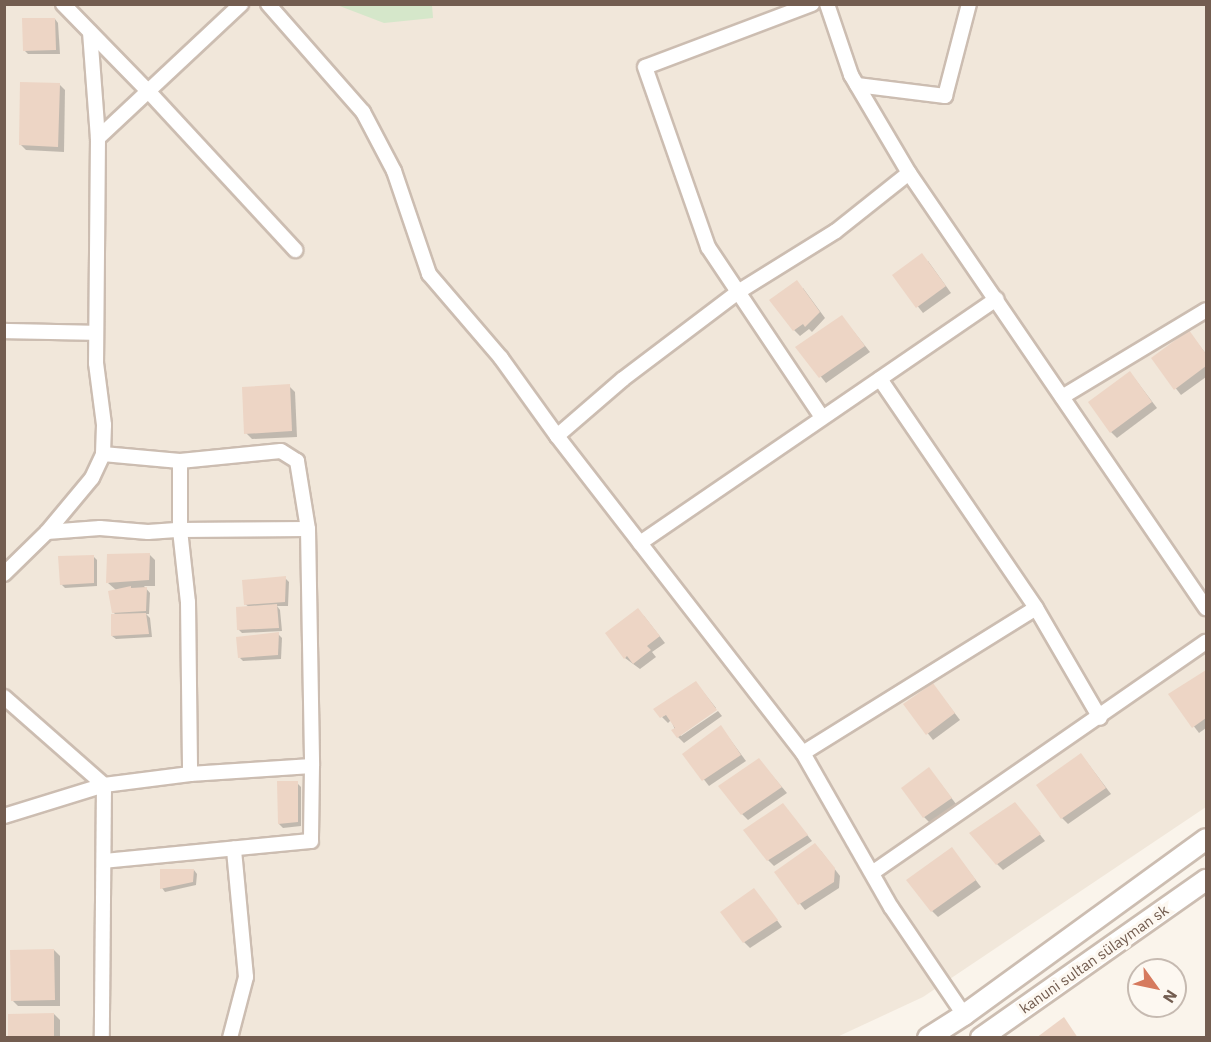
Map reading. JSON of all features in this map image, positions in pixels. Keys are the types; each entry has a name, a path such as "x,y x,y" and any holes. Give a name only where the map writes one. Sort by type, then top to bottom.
{"main road":[{"path":"928,1038 964,1015 1206,839"},
{"name":"kanuni sultan sülayman sk","path":"981,1038 1206,880"}],"street":[{"path":"63,4 148,91 295,250"},
{"path":"98,138 241,4"},
{"path":"268,4 363,112 394,171 429,274 501,358 557,436 803,753 891,907 964,1015"},
{"path":"812,4 645,67 708,247 822,417"},
{"path":"827,4 850,75 909,173 1206,608"},
{"path":"857,85 945,96 969,4"},
{"path":"4,574 47,532 92,478 103,454 104,425 96,363 98,138 90,32"},
{"path":"557,436 623,379 738,292 836,231 909,173"},
{"path":"640,543 996,300"},
{"path":"1062,397 1206,310"},
{"path":"4,331 96,333"},
{"path":"880,379 1036,608 1100,718"},
{"path":"103,454 180,461 281,451 297,461 308,529 312,766 311,841 104,861"},
{"path":"180,461 180,530 188,602 190,774"},
{"path":"47,532 100,528 148,532 308,529"},
{"path":"803,753 1036,608"},
{"path":"872,873 1100,718 1206,642"},
{"path":"4,698 104,785 102,1038"},
{"path":"4,816 104,785 190,774 312,766"},
{"path":"230,1038 246,976 234,849"}],"shaded area":[{"path":"5,5 1206,5 1206,807 923,997 837,1037 5,1038"}],"green space":[{"path":"337,5 432,5 433,18 384,23"}],"building":[{"path":"22,18 55,18 56,50 23,51"},
{"path":"20,82 60,83 58,147 19,145"},
{"path":"922,253 946,286 916,308 892,275"},
{"path":"797,280 820,312 805,327 803,324 793,331 769,300"},
{"path":"842,315 865,346 819,378 795,347"},
{"path":"1189,330 1206,354 1206,366 1174,390 1151,358"},
{"path":"1130,371 1152,402 1110,433 1088,402"},
{"path":"290,384 292,431 244,434 242,387"},
{"path":"150,553 149,580 106,583 107,554"},
{"path":"94,555 94,583 60,585 58,556"},
{"path":"286,576 285,602 244,605 242,580"},
{"path":"131,586 131,588 147,587 146,611 112,613 108,591"},
{"path":"277,604 279,628 237,630 236,607"},
{"path":"638,608 660,636 647,646 651,650 633,664 627,656 624,659 605,633"},
{"path":"146,613 149,634 111,636 111,614"},
{"path":"279,632 278,655 238,658 236,637"},
{"path":"1206,670 1206,718 1192,728 1168,694"},
{"path":"696,681 717,710 677,738 671,730 675,728 666,715 660,718 653,709"},
{"path":"933,683 955,713 926,735 903,704"},
{"path":"721,725 741,755 702,781 682,754"},
{"path":"1081,753 1106,788 1061,819 1036,785"},
{"path":"759,758 782,787 741,815 718,786"},
{"path":"929,767 952,798 923,818 901,788"},
{"path":"277,781 298,781 298,822 278,824"},
{"path":"1015,802 1041,834 996,865 969,833"},
{"path":"783,803 808,835 767,861 743,830"},
{"path":"815,843 835,868 834,882 798,905 774,872"},
{"path":"952,847 976,880 931,912 906,880"},
{"path":"160,869 194,869 193,882 160,889"},
{"path":"754,888 778,920 743,943 720,912"},
{"path":"54,949 55,1000 11,1001 10,950"},
{"path":"54,1013 54,1038 8,1038 8,1014"},
{"path":"1064,1017 1078,1038 1036,1038"}]}
